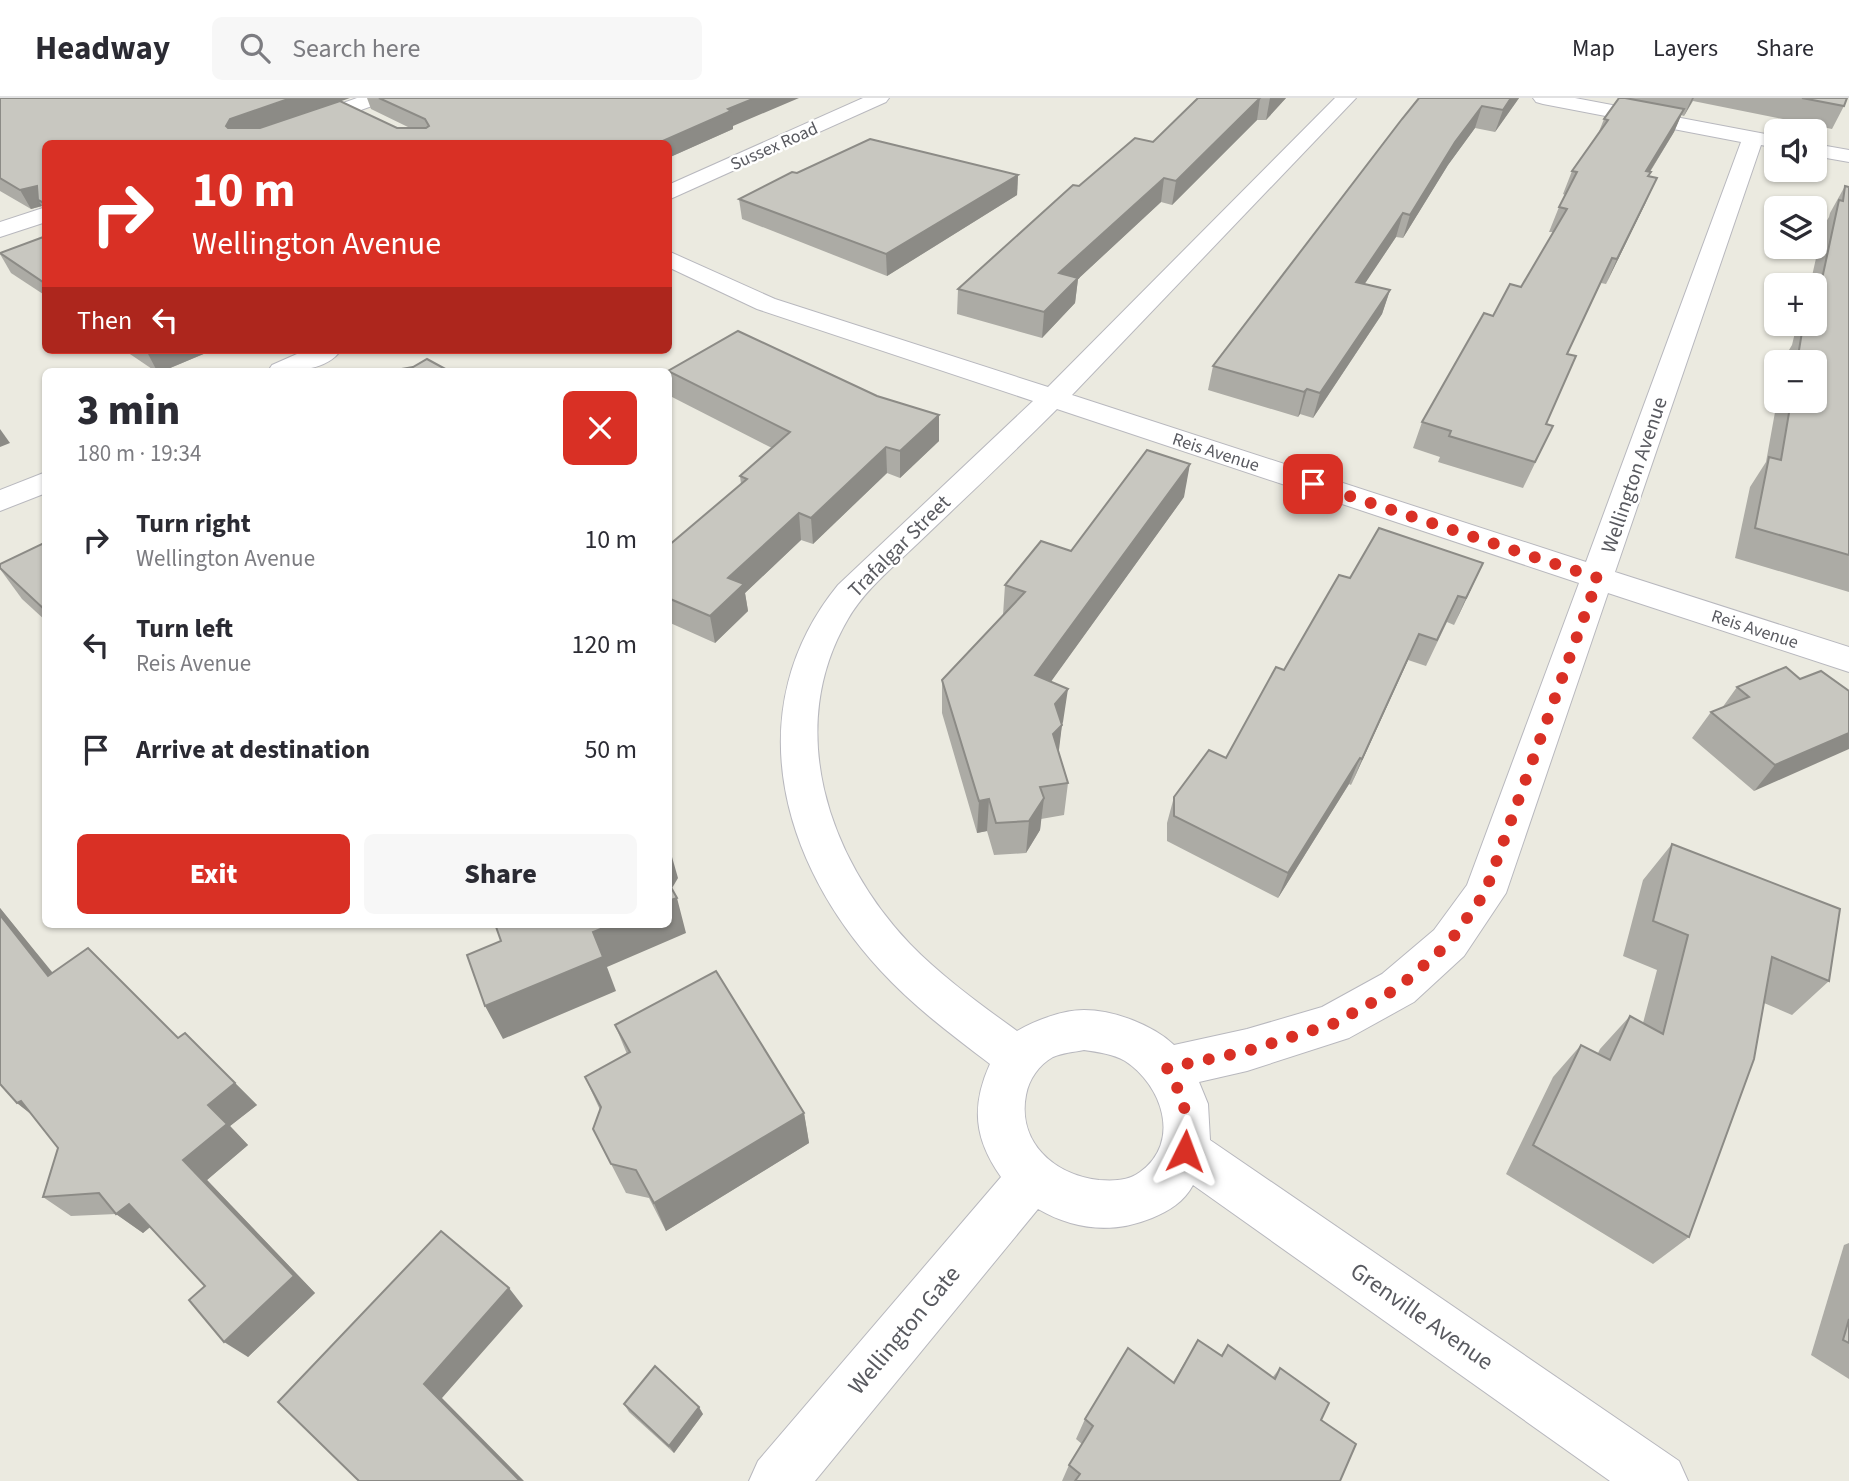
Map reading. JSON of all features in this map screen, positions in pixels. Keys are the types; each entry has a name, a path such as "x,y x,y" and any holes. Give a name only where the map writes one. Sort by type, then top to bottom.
{"street":[{"path":"257,140 376,98"},
{"name":"Sussex Road","path":"672,191 879,98"},
{"name":"Trafalgar Street","path":"1020,1059 935,995 881,942 841,888 814,832 803,788 798,720 809,667 831,619 859,581 1053,398 1346,98"},
{"path":"1543,98 1764,140"},
{"path":"346,108 372,120"},
{"name":"Wellington Avenue","path":"1167,1068 1247,1051 1333,1024 1398,988 1449,943 1485,893 1598,578 1764,140"},
{"path":"1827,151 1849,156"},
{"path":"0,230 42,215"},
{"name":"Reis Avenue","path":"672,260 766,304 1849,660"},
{"path":"288,368 318,354"},
{"path":"0,502 42,483"},
{"path":"1084,1030 1124,1039 1143,1048 1167,1068 1182,1095 1188,1123 1185,1151 1172,1175 1149,1195 1120,1205 1088,1206 1058,1197 1031,1179 1011,1154 1001,1126 1000,1097 1011,1070 1029,1048 1055,1035 1084,1030"},
{"name":"Grenville Avenue","path":"1185,1151 1659,1481"},
{"name":"Wellington Gate","path":"778,1481 1031,1179"}],"building":[{"path":"0,98 291,98 230,119 226,126 228,128 260,128 340,101 397,128 426,128 429,126 425,119 379,98 755,98 665,140 42,140 42,202 38,200 37,186 20,190 0,178"},
{"path":"1198,98 1260,98 1176,181 1164,178 1059,273 1078,278 1044,312 958,289 1073,185 1079,186 1135,138 1153,142"},
{"path":"1419,98 1511,98 1503,110 1482,106 1455,142 1410,215 1403,213 1356,282 1390,290 1320,393 1307,389 1304,392 1213,366 1402,119"},
{"path":"1619,98 1684,109 1646,171 1651,172 1648,176 1657,178 1617,259 1612,258 1567,354 1576,356 1546,424 1553,426 1535,462 1449,436 1451,431 1422,422 1484,313 1493,316 1510,284 1521,287 1567,209 1559,207 1577,172 1572,171 1608,120 1604,119"},
{"path":"1802,98 1847,98 1844,106"},
{"path":"870,139 1018,175 886,254 739,199 792,172 797,173"},
{"path":"1845,186 1849,187 1849,555 1755,528 1769,457 1781,460 1789,413 1827,413 1827,350 1799,350 1801,336 1827,336 1827,273 1823,273 1839,200 1843,201"},
{"path":"42,237 42,281 0,253"},
{"path":"738,331 877,396 939,415 900,451 886,447 811,518 799,513 728,578 744,584 710,616 672,600 672,543 747,479 740,476 790,432 672,373 672,369"},
{"path":"427,359 444,368 407,368"},
{"path":"1147,450 1190,464 1035,675 1068,689 1055,704 1062,725 1053,734 1068,783 1040,787 1044,798 1029,821 996,823 989,799 979,801 942,680 1025,592 1005,585 1041,541 1071,551"},
{"path":"1379,528 1483,563 1466,598 1458,596 1437,640 1419,634 1362,759 1360,758 1288,873 1174,816 1174,797 1209,750 1226,758 1276,667 1284,670 1339,575 1350,578"},
{"path":"42,544 42,607 0,568 0,564"},
{"path":"1786,667 1800,679 1821,671 1849,691 1849,733 1775,765 1711,712 1749,697 1737,687"},
{"path":"1672,844 1840,909 1829,981 1772,957 1754,1059 1689,1237 1533,1145 1581,1045 1610,1060 1630,1016 1663,1034 1688,935 1653,921"},
{"path":"0,915 48,976 88,948 178,1038 185,1033 235,1083 208,1105 227,1124 183,1160 294,1276 224,1342 189,1300 205,1286 129,1204 116,1214 99,1193 43,1197 58,1148 21,1101 17,1103 0,1084"},
{"path":"496,928 603,928 593,932 603,957 485,1006 467,955 501,941"},
{"path":"716,971 804,1113 654,1203 636,1170 611,1164 593,1129 601,1107 585,1077 630,1052 615,1025"},
{"path":"441,1231 509,1288 424,1384 520,1481 359,1481 278,1402"},
{"path":"1849,1319 1849,1343 1843,1340"},
{"path":"1198,1340 1222,1356 1228,1345 1275,1379 1280,1368 1329,1403 1321,1420 1356,1444 1340,1481 1075,1481 1080,1474 1069,1465 1093,1426 1085,1419 1128,1348 1174,1383"},
{"path":"655,1366 699,1407 669,1446 624,1404"}],"route":[{"path":"1185,1151 1188,1123 1182,1095 1167,1068 1247,1051 1333,1024 1398,988 1449,943 1485,893 1598,578 1313,484"}]}
